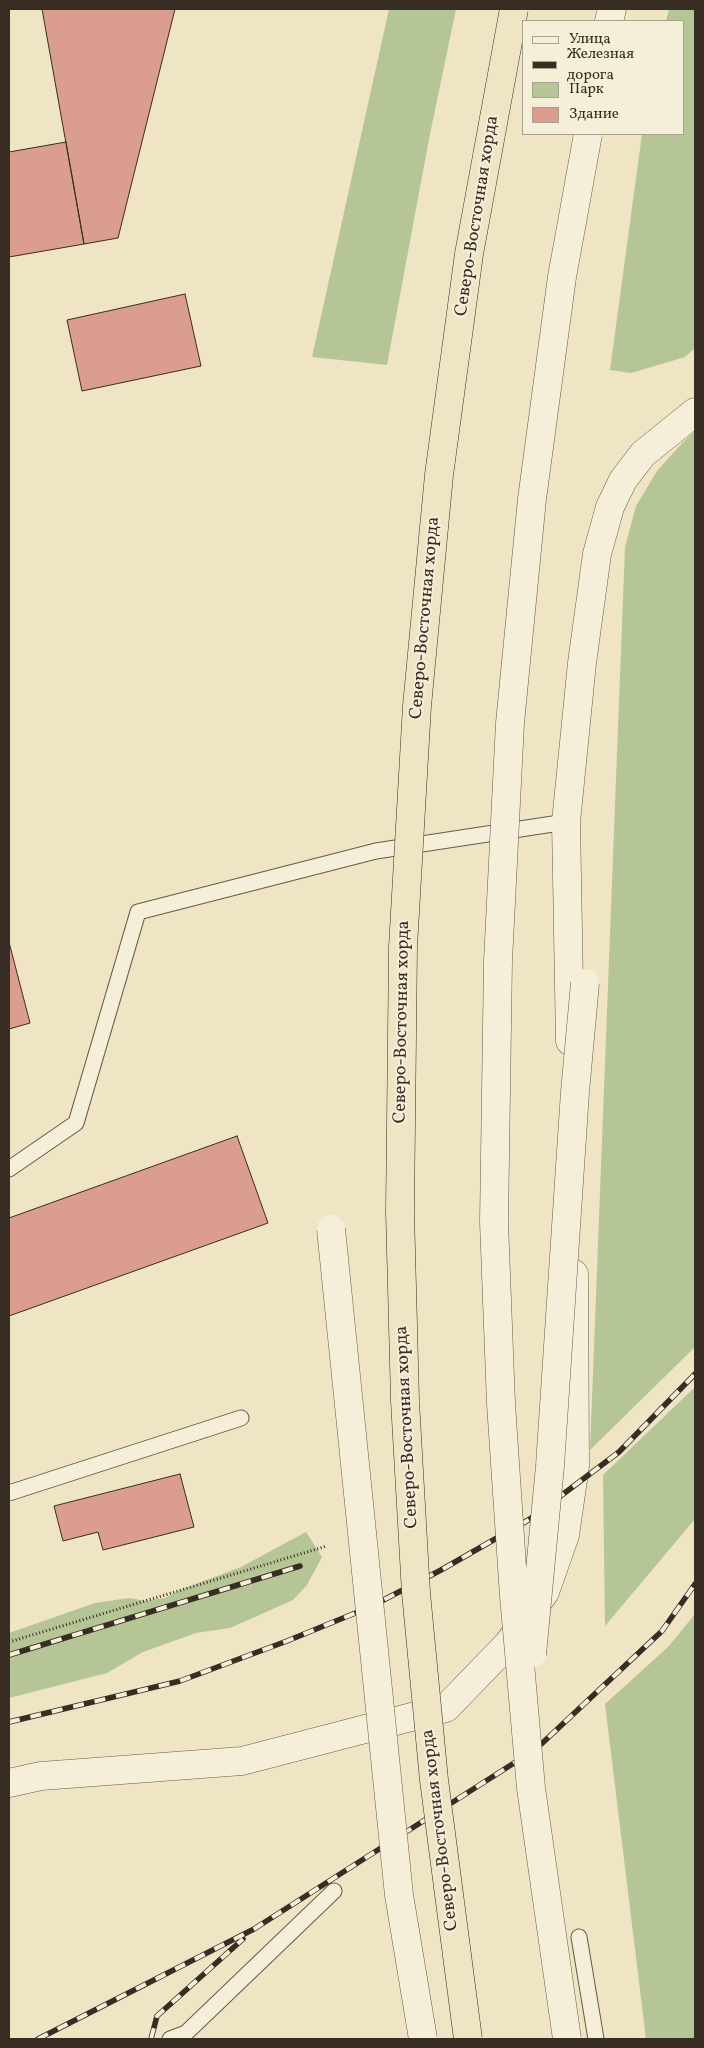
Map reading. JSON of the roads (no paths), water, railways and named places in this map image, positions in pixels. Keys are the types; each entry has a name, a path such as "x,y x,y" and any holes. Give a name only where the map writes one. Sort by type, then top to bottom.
{"main road":[{"name":"Северо-Восточная хорда","path":"468,2039 434,1780 416,1593 406,1430 400,1212 403,947 417,706 439,475 470,254 514,9"}],"street":[{"path":"567,2039 531,1788 514,1596 501,1404 494,1222 498,961 510,723 532,499 562,278 588,135"},
{"path":"9,1783 41,1776 242,1761 446,1708 508,1644 545,1592 565,1535 575,1466 566,822 582,664 597,554 610,507 623,480 643,454 695,412"},
{"path":"525,1718 550,1466 575,1092 585,984"},
{"path":"331,1229 399,1895 423,2039"}],"lane":[{"path":"9,1169 76,1123 138,912 376,851 566,822"},
{"path":"9,1492 241,1418"},
{"path":"170,2039 186,2033 334,1892"},
{"path":"579,1937 596,2039"}],"railway":[{"path":"9,1722 180,1681 287,1641 370,1607 441,1570 530,1519 619,1452 695,1374"},
{"path":"9,1655 300,1566"},
{"path":"38,2039 254,1929 536,1749 662,1631 695,1584"},
{"path":"151,2039 157,2016 243,1939"}]}
